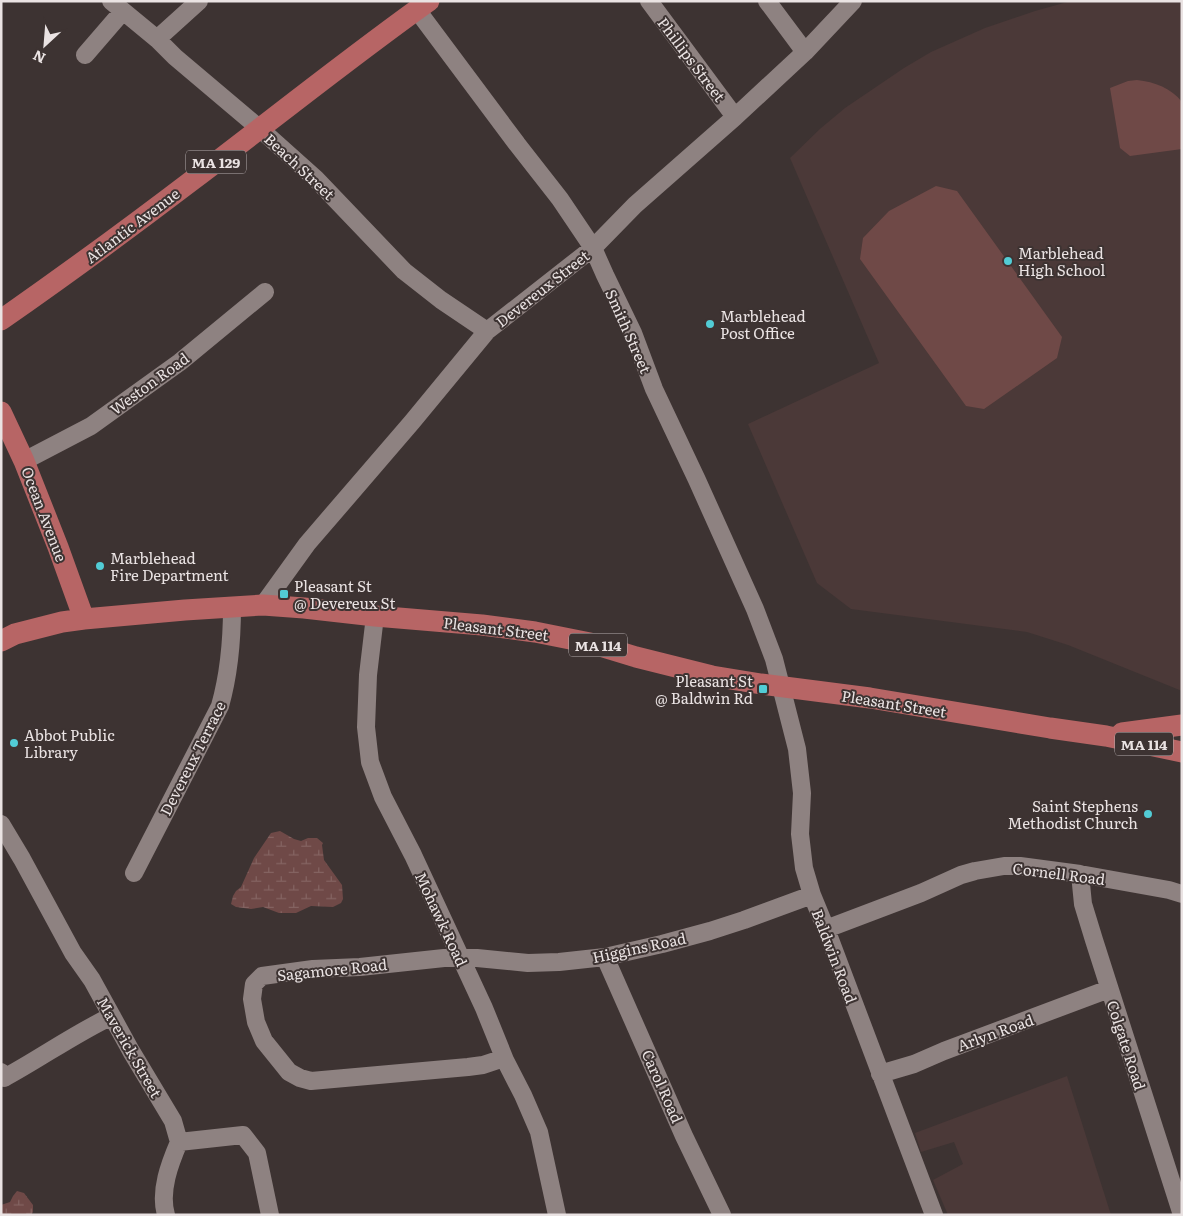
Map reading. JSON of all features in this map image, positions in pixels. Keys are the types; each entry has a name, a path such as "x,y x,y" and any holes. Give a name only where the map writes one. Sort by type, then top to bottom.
{"main road":[{"name":"Atlantic Avenue","path":"1,320 119,236 423,5"},
{"name":"Ocean Avenue","path":"1,412 24,460 84,619"},
{"name":"Pleasant Street","path":"1,641 15,634 62,622 84,619 232,607 304,608 535,632 590,643 636,657 712,676 870,698 1106,736"},
{"path":"1106,736 1182,725"},
{"name":"MA 114","path":"1106,736 1182,752"}],"street":[{"path":"157,39 198,1"},
{"name":"Phillips Street","path":"649,1 735,117"},
{"path":"767,1 805,52"},
{"name":"Devereux Street","path":"263,606 307,544 487,331 593,248 635,205 805,52 854,1"},
{"name":"Smith Street","path":"423,5 516,144 560,199 593,248 633,333 654,389 755,609 782,686"},
{"path":"84,56 117,6"},
{"name":"Beach Street","path":"117,6 316,179 404,271 487,331"},
{"name":"Weston Road","path":"24,460 91,426 180,362 265,292"},
{"name":"Devereux Terrace","path":"134,873 220,706 225,688 232,639 232,607"},
{"name":"Mohawk Road","path":"375,616 368,675 366,718 370,762 383,797 413,855 539,1132 557,1215"},
{"name":"Baldwin Road","path":"782,686 797,749 802,793 800,834 804,868 812,895 934,1215"},
{"name":"Maverick Street","path":"1,824 73,953 92,980 131,1051 173,1121 180,1142"},
{"name":"Cornell Road","path":"826,929 962,875 1004,866 1020,866 1080,874 1182,894"},
{"name":"Colgate Road","path":"1080,874 1083,904 1182,1215"},
{"name":"Higgins Road","path":"460,958 528,963 605,957 719,928 812,895"},
{"name":"Carol Road","path":"605,957 684,1136 722,1215"},
{"name":"Sagamore Road","path":"460,958 360,967 313,969 262,976 254,984 252,999 256,1022 264,1041 289,1072 311,1081 468,1067 504,1058"},
{"name":"Arlyn Road","path":"880,1074 914,1064 1003,1028 1109,990"},
{"path":"1,1072 4,1078 91,1026 112,1016"},
{"path":"166,1215 163,1198 166,1179 174,1153 180,1142 243,1135 257,1153 270,1215"}],"shaded area":[{"name":"Marblehead High School","path":"1071,1 1182,1 1182,691 1068,645 1027,632 851,609 817,583 748,424 879,363 790,158 845,108 931,52 985,28"},
{"path":"1067,1076 1111,1215 948,1215 933,1180 963,1164 954,1142 921,1152 915,1133"}],"green space":[{"path":"1137,80 1162,86 1182,102 1182,149 1130,156 1120,148 1110,88 1128,81"},
{"path":"936,186 957,191 1062,337 1057,358 984,409 966,406 860,259 863,238 889,211"},
{"path":"280,831 301,841 308,838 317,838 323,843 324,860 342,885 343,899 341,903 333,907 311,906 296,913 279,913 263,907 251,909 236,907 231,904 233,896 241,887 254,858 271,833"},
{"path":"17,1191 24,1193 33,1205 31,1215 1,1215 1,1205 10,1202"}],"place":[{"name":"Marblehead High School","path":"1008,261"},
{"name":"Marblehead Post Office","path":"710,324"},
{"name":"Marblehead Fire Department","path":"100,566"},
{"name":"Pleasant St @ Devereux St","path":"284,594"},
{"name":"Pleasant St @ Baldwin Rd","path":"763,689"},
{"name":"Abbot Public Library","path":"14,743"},
{"name":"Saint Stephens Methodist Church","path":"1148,814"}]}
